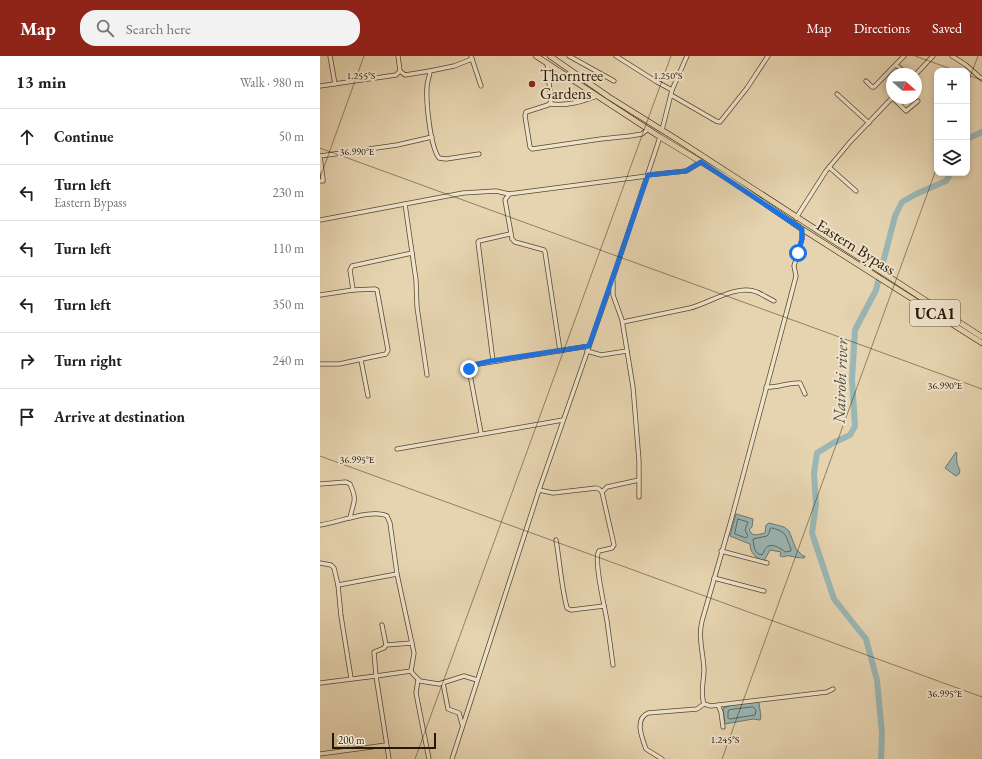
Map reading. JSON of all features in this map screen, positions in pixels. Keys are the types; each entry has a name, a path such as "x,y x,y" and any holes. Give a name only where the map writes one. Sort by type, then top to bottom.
{"main road":[{"name":"Eastern Bypass","path":"536,56 802,229 869,270 890,280 982,337"},
{"name":"Eastern Bypass","path":"550,56 608,97 662,130 869,264 982,343"}],"street":[{"path":"330,56 335,84"},
{"path":"398,56 400,71 405,75 454,66 472,58 481,86"},
{"path":"569,56 614,81"},
{"path":"616,56 656,82 672,90"},
{"path":"662,130 672,90 687,56"},
{"path":"671,95 720,122 747,88 768,56"},
{"path":"866,81 874,87 904,56"},
{"path":"922,68 933,56"},
{"path":"952,56 982,79"},
{"path":"547,63 552,100 550,104"},
{"path":"896,64 900,68"},
{"path":"320,86 396,75 400,71"},
{"path":"430,71 427,86 432,137 437,155 442,159 479,154"},
{"path":"837,94 869,124"},
{"path":"597,96 577,103 561,105 550,104 531,110 525,114 530,147 532,149 630,136 642,134 648,129"},
{"path":"796,218 830,167 850,142 887,104"},
{"path":"898,104 906,111 914,104"},
{"path":"320,156 397,145 432,137"},
{"path":"452,759 462,724 539,490 648,176 660,137"},
{"path":"320,154 323,179 323,181 320,181"},
{"path":"320,220 478,191 496,191 509,194 686,171 701,162"},
{"path":"830,167 856,191"},
{"path":"509,194 505,200 512,239 515,242 544,250 545,252 560,351"},
{"path":"405,204 416,280 417,307 427,375"},
{"path":"704,704 704,670 700,628 794,284 796,276 794,266 802,239 802,229"},
{"path":"493,361 478,242 510,234"},
{"path":"353,290 350,270 352,266 412,253"},
{"path":"613,278 613,295 623,322 633,387 637,426 639,497"},
{"path":"320,295 373,288 377,290 388,350 386,354 361,360 339,364 320,364"},
{"path":"623,322 701,305 731,292 747,290 756,292 774,301"},
{"path":"481,433 469,369 473,365 589,346"},
{"path":"587,351 601,355 627,351"},
{"path":"361,360 368,396"},
{"path":"766,388 774,388 783,384 798,383 801,384 805,394"},
{"path":"397,449 481,433 563,420"},
{"path":"602,492 607,487 639,480"},
{"path":"320,484 346,482 350,484 354,498 354,505 350,518"},
{"path":"539,490 553,493 596,488 602,492 614,545 612,548 599,551 597,555 598,574 613,665"},
{"path":"320,525 369,514 380,513 389,518 397,574 414,653 411,671 412,674 418,680 439,684 453,678 464,676 477,680"},
{"path":"556,540 567,608 571,610 604,606"},
{"path":"722,551 767,563"},
{"path":"320,563 333,566 338,585 341,616 351,678"},
{"path":"338,585 397,574"},
{"path":"714,578 764,591"},
{"path":"382,625 386,645"},
{"path":"389,759 376,676 374,652 384,648 386,645 412,643"},
{"path":"320,683 411,671"},
{"path":"418,680 416,693 429,759"},
{"path":"443,683 448,709 459,713 462,724"},
{"path":"704,704 707,706 718,705 827,692 833,689"},
{"path":"662,759 646,748 640,727 642,718 645,714 697,709 704,704"},
{"path":"718,705 721,712 723,727"},
{"path":"320,754 386,745"}],"water":[{"path":"956,452 960,470 959,474 956,476 945,468"},
{"path":"736,514 753,519 752,527 749,530 752,534 756,535 765,533 766,525 769,523 784,527 789,531 796,549 803,556 805,556 804,558 789,556 781,557 781,552 770,550 764,561 758,558 752,553 750,544 730,536"},
{"path":"759,703 760,720 753,719 725,724 723,708 736,704"}],"waterway":[{"name":"Nairobi river","path":"970,138 982,132"},
{"name":"Nairobi river","path":"881,759 882,733 877,680 866,639 834,599 812,533 816,504 814,473 817,453 850,435 855,426 852,379 855,330 876,290 895,216 902,202 946,181 949,176"}],"place":[{"name":"Thorntree Gardens","path":"532,84"}],"route":[{"path":"469,369 473,365 491,361 589,346 648,175 686,171 701,162 729,179 802,229 802,239 798,253"}]}
